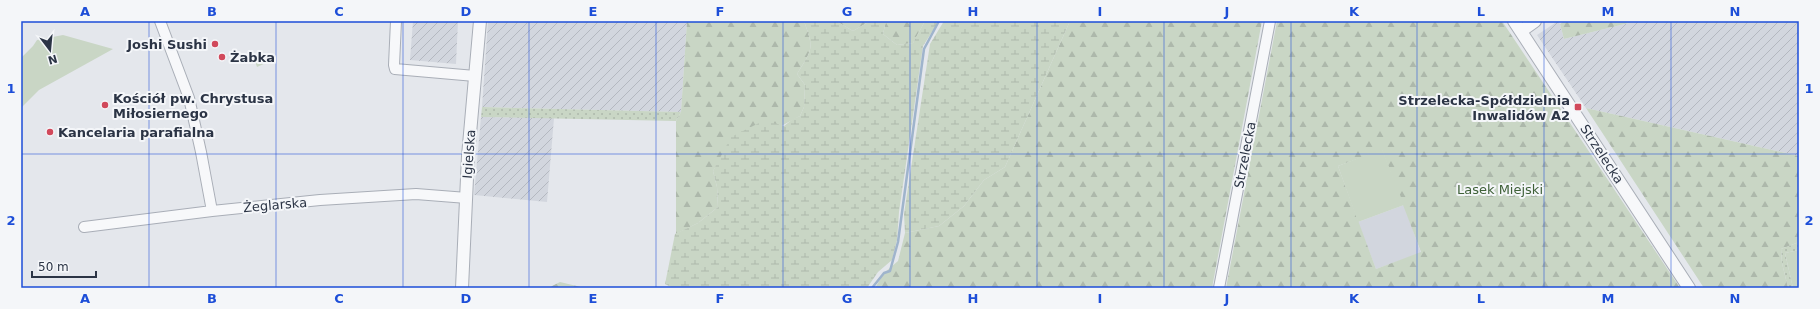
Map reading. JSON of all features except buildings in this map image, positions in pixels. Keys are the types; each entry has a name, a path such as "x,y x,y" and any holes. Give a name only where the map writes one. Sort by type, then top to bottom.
{"street":[{"path":"396,21 395,69 475,76"},
{"name":"Igielska","path":"462,288 475,76 480,21"},
{"name":"Strzelecka","path":"1219,288 1270,21"},
{"name":"Strzelecka","path":"1514,21 1689,288"},
{"path":"1521,31 1535,21"},
{"path":"163,22 189,98 212,211"},
{"name":"Żeglarska","path":"84,227 212,211 416,194 467,198"}],"shaded area":[{"path":"413,21 458,21 456,64 410,60"},
{"path":"488,21 687,21 681,112 482,107"},
{"path":"1558,21 1564,39 1637,21 1799,21 1799,156 1586,108 1537,35"},
{"path":"481,117 554,118 547,202 474,195"},
{"path":"1404,205 1421,253 1376,269 1358,222"}],"green space":[{"path":"687,21 804,21 809,37 810,48 806,59 797,74 805,85 804,107 800,116 721,158 713,171 717,187 718,207 698,223 676,234 676,121 681,112"},
{"path":"804,21 836,21 853,31 870,21 886,21 883,34 897,45 913,43 925,21 939,21 923,46 899,212 897,240 892,260 878,272 867,288 673,288 665,284 675,234 698,223 718,207 717,187 713,171 731,137 765,120 784,126 800,116 804,107 805,85 797,74 809,53 810,48 809,37"},
{"path":"836,21 870,21 853,31"},
{"path":"886,21 925,21 913,43 897,45 883,34"},
{"path":"944,21 1070,21 1005,167 984,180 964,206 939,226 905,233 904,214 930,44"},
{"path":"1070,21 1262,21 1212,288 875,288 884,273 898,261 905,233 939,226 964,206 984,180 1005,167"},
{"name":"Lasek Miejski","path":"1277,21 1502,21 1680,288 1226,288","holes":["1382,150 1421,252 1376,269 1338,166"]},
{"path":"1564,21 1637,21 1564,39 1560,24"},
{"path":"63,35 113,49 39,90 21,108 21,58 37,40"},
{"path":"261,54 268,62 257,67 253,56"},
{"path":"482,107 681,112 676,121 481,117"},
{"path":"1586,108 1799,156 1799,242 1781,249 1782,263 1788,288 1704,288"},
{"path":"1382,149 1404,205 1358,222 1338,166"},
{"path":"1799,242 1799,250 1785,253 1793,288 1788,288 1782,263 1781,249"},
{"path":"1799,250 1799,288 1793,288 1785,253"},
{"path":"560,282 585,288 548,288"}],"waterway":[{"path":"872,288 884,273 890,271 898,242 924,49 939,21"}],"place":[{"name":"Joshi Sushi","path":"215,44"},
{"name":"Żabka","path":"222,57"},
{"name":"Kościół pw. Chrystusa Miłosiernego","path":"105,105"},
{"name":"Strzelecka-Spółdzielnia Inwalidów A2","path":"1578,107"},
{"name":"Kancelaria parafialna","path":"50,132"}]}
